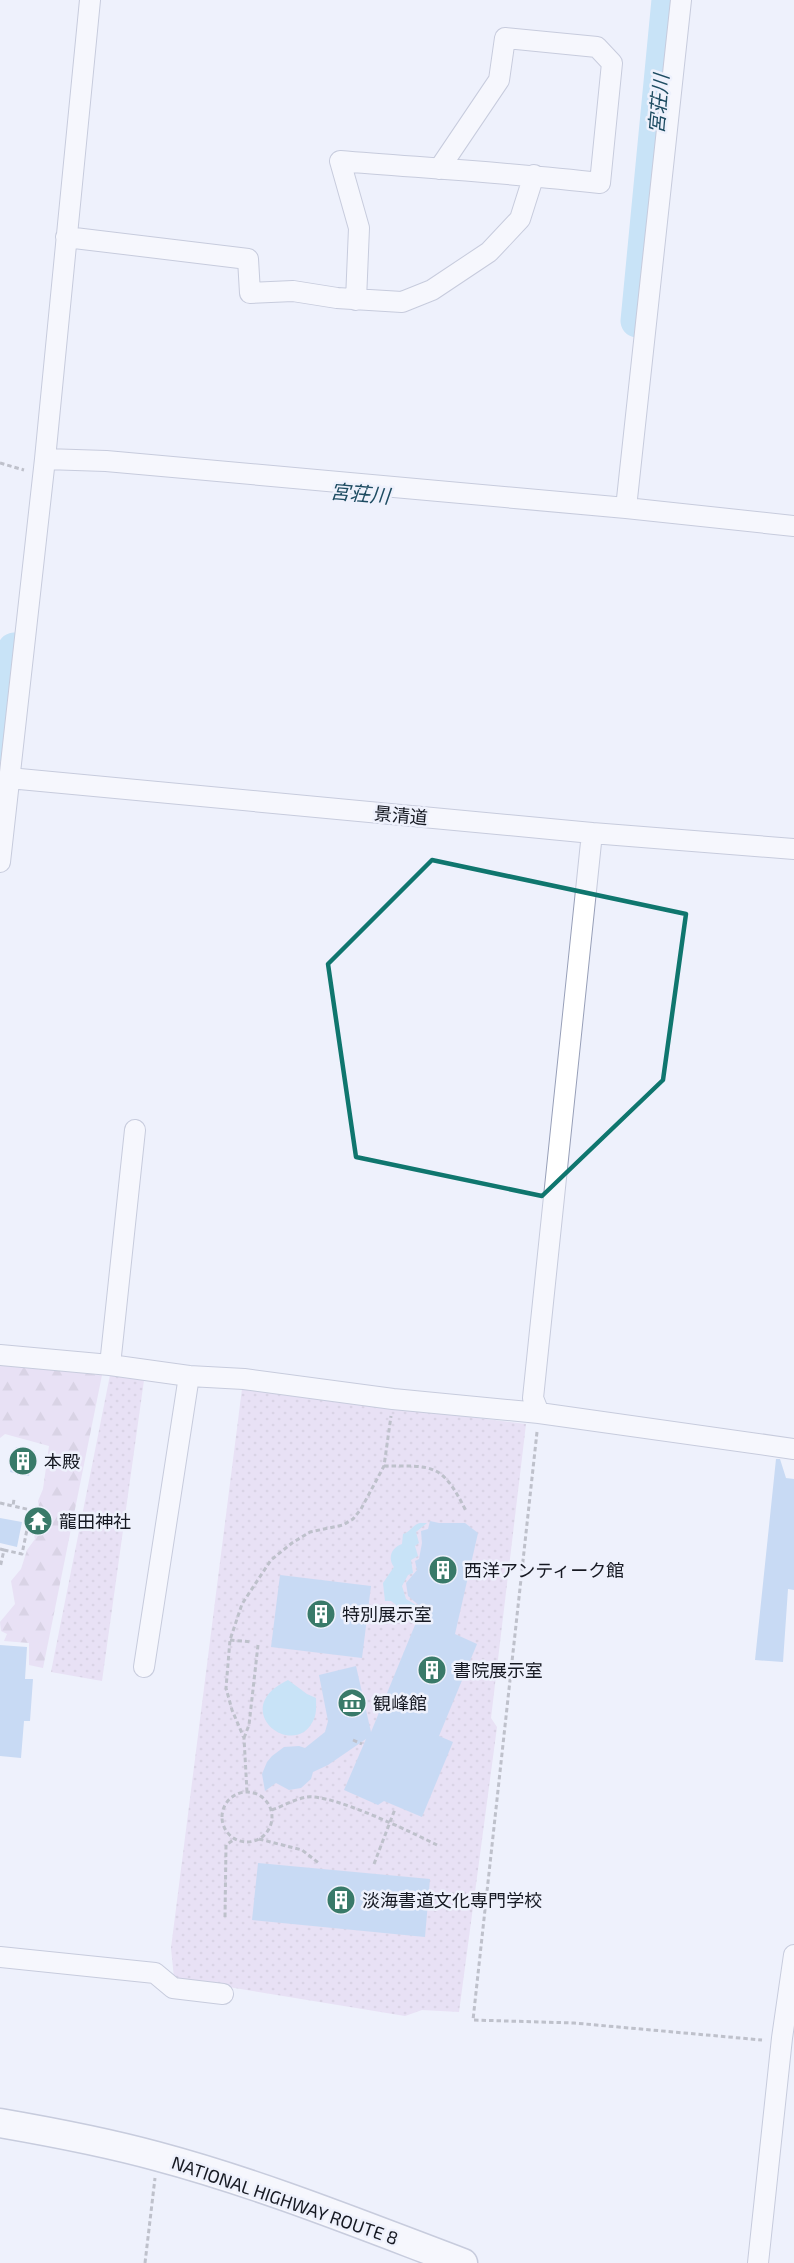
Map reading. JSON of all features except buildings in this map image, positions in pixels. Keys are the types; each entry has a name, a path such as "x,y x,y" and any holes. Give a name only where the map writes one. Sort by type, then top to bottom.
{"highway":[{"name":"NATIONAL HIGHWAY ROUTE 8","path":"0,2123 48,2131 157,2156 270,2191 463,2263"}],"street":[{"path":"626,508 681,0"},
{"path":"0,862 44,467 85,4"},
{"path":"356,300 359,228 340,161 439,169 534,175 600,183 612,63 597,47 505,38 499,80 439,169"},
{"path":"66,237 248,259 250,293 293,291 356,300 402,302 432,290 489,252 520,219 534,175"},
{"path":"44,467 106,461 626,508 794,526"},
{"name":"景清道","path":"9,778 592,833 794,849"},
{"path":"539,1413 533,1398 592,833"},
{"path":"110,1365 135,1131"},
{"path":"0,1354 189,1376 244,1379 393,1399 539,1413 794,1449"},
{"path":"144,1667 189,1376"},
{"path":"758,2263 782,2038 794,1955"},
{"path":"0,1957 155,1973 173,1988 223,1994"}],"path":[{"path":"0,463 44,467"},
{"path":"247,1792 244,1738 232,1710 226,1688 230,1640 242,1604 271,1560 301,1536 344,1525 353,1518 384,1466 393,1399"},
{"path":"539,1413 473,2020 574,2023 757,2041 782,2038"},
{"path":"384,1466 422,1466 438,1470 450,1480 466,1510"},
{"path":"13,1506 14,1499"},
{"path":"0,1503 31,1510 22,1554 2,1550 0,1568"},
{"path":"230,1640 252,1642"},
{"path":"244,1738 249,1725 258,1645"},
{"path":"353,1740 362,1744"},
{"path":"247,1792 263,1797 272,1810 270,1827 259,1839 251,1842 235,1839 224,1827 223,1810 231,1797 247,1792"},
{"path":"272,1810 306,1797 323,1798 390,1822 437,1845"},
{"path":"374,1864 395,1809"},
{"path":"225,1917 225,1845 235,1839"},
{"path":"259,1839 302,1851 321,1864"},
{"path":"145,2263 157,2156"}],"highlighted area":[{"path":"432,860 686,914 663,1080 542,1196 356,1157 328,964"}],"green space":[{"name":"龍田神社","path":"0,1365 102,1375 43,1668 29,1665 29,1643 4,1641 7,1634 1,1631 0,1622 15,1604 11,1581 21,1569 27,1550 35,1539 34,1518 43,1489 49,1446 5,1434 0,1438"},
{"path":"110,1375 144,1380 102,1681 51,1672"},
{"path":"242,1389 526,1424 491,1718 497,1727 459,2012 422,2010 405,2016 174,1978 171,1948"}],"water":[{"path":"420,1523 427,1523 416,1532 419,1543 415,1546 418,1556 411,1560 413,1573 408,1575 402,1586 406,1599 416,1605 411,1620 398,1615 396,1605 391,1601 385,1601 383,1583 394,1567 391,1560 392,1553 402,1544 403,1534"},
{"path":"288,1680 316,1698 316,1713 313,1721 304,1732 292,1736 280,1733 270,1726 264,1716 263,1704 271,1692"}],"waterway":[{"name":"宮荘川","path":"637,321 668,0"},
{"name":"宮荘川","path":"3,745 14,649"}],"place":[{"name":"本殿","path":"23,1461"},
{"name":"龍田神社","path":"38,1521"},
{"name":"西洋アンティーク館","path":"443,1570"},
{"name":"特別展示室","path":"321,1614"},
{"name":"書院展示室","path":"432,1670"},
{"name":"観峰館","path":"352,1703"},
{"name":"淡海書道文化専門学校","path":"341,1900"}]}
